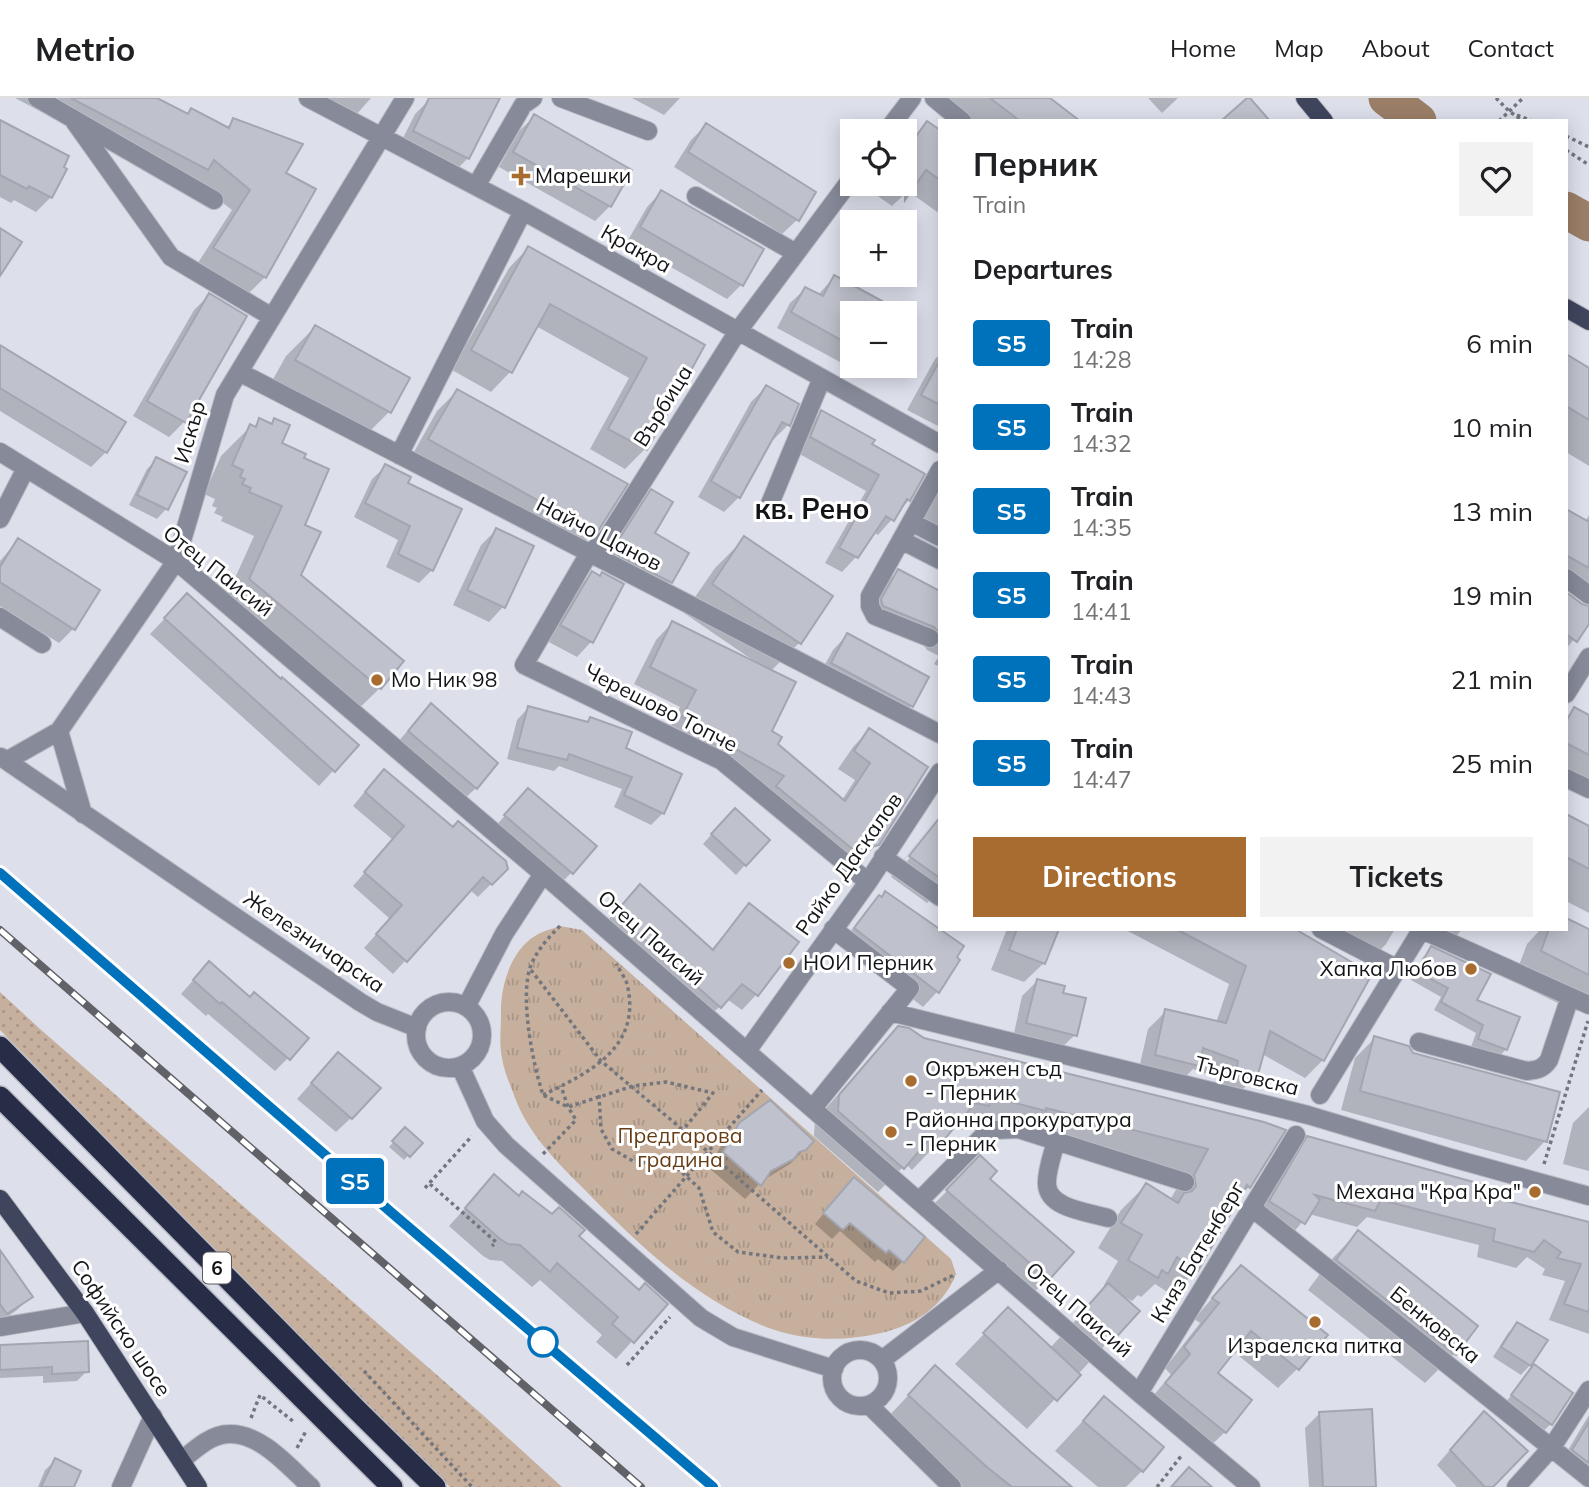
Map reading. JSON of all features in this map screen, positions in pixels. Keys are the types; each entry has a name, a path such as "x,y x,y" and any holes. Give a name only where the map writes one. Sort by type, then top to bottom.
{"highway":[{"name":"6","path":"0,1047 435,1487"},
{"name":"6","path":"0,1097 392,1487"}],"main road":[{"path":"1305,98 1322,119"},
{"path":"1568,309 1589,321"},
{"name":"Софийско шосе","path":"0,1199 85,1313 198,1487"}],"street":[{"path":"37,98 214,200"},
{"name":"Кракра","path":"308,98 523,211 938,443"},
{"name":"Искър","path":"4,758 59,731 176,561 225,396 405,98"},
{"path":"476,186 523,105 533,98"},
{"path":"561,98 648,131"},
{"path":"896,119 912,98"},
{"path":"934,98 960,119"},
{"path":"72,118 171,257 272,317"},
{"name":"Върбица","path":"524,665 588,555 607,538 738,331 840,194"},
{"path":"696,196 796,253"},
{"path":"399,455 523,211"},
{"name":"Найчо Цанов","path":"239,372 588,555 938,733"},
{"path":"769,506 822,378"},
{"name":"Отец Паисий","path":"0,452 176,561 543,874 1139,1393 1251,1487"},
{"path":"0,519 26,468"},
{"path":"930,638 875,616 870,606 870,596 938,474"},
{"path":"911,522 938,536"},
{"path":"901,540 938,559"},
{"path":"1568,580 1589,595"},
{"path":"0,617 42,644"},
{"path":"1568,691 1589,657"},
{"name":"Черешово Топче","path":"524,665 722,761 868,882"},
{"path":"59,731 83,814"},
{"name":"Железничарска","path":"4,758 360,1002 416,1028"},
{"name":"Райко Даскалов","path":"747,1051 868,882 938,775"},
{"path":"1568,779 1589,789"},
{"path":"883,857 938,896"},
{"path":"466,1007 504,934 543,874"},
{"path":"813,1108 910,988 833,929"},
{"path":"1325,931 1398,969"},
{"path":"1320,1095 1421,931"},
{"path":"1426,931 1589,1005"},
{"path":"1419,1042 1527,1072 1538,1070 1549,1060 1570,997"},
{"path":"451,1002 466,1007 478,1020 481,1038 475,1055 460,1066 443,1067 427,1060 418,1045 416,1028 424,1014 436,1004 451,1002"},
{"name":"Търговска","path":"890,1012 1308,1115 1589,1196"},
{"path":"460,1066 485,1121 506,1144 701,1318 733,1337 834,1369"},
{"path":"920,1200 983,1136 996,1130 1018,1129 1185,1182"},
{"name":"Княз Батенберг","path":"1139,1393 1296,1135"},
{"path":"1056,1141 1047,1188 1052,1197 1060,1204 1108,1218"},
{"name":"Бенковска","path":"1252,1208 1589,1478"},
{"path":"882,1360 999,1270"},
{"path":"0,1328 85,1313"},
{"path":"851,1351 868,1351 882,1360 888,1377 884,1394 869,1405 852,1405 837,1394 832,1377 844,1355 851,1351"},
{"path":"1516,1487 1552,1447 1589,1390"},
{"path":"869,1405 952,1487"},
{"path":"121,1487 153,1416"},
{"path":"181,1461 205,1442 228,1434 249,1437 279,1457 311,1487"}],"path":[{"path":"1496,98 1521,119"},
{"path":"1501,119 1523,98"},
{"path":"1509,111 1527,119"},
{"path":"1568,137 1589,147"},
{"path":"1568,150 1589,165"},
{"path":"543,1095 530,1040 527,1001 530,968 541,945 560,926"},
{"path":"543,1095 591,1072 618,1046 628,1021 628,987 611,956"},
{"path":"530,968 601,1061 856,1281 889,1293 920,1292 956,1274"},
{"path":"1539,1182 1589,1019"},
{"path":"623,1250 775,1075"},
{"path":"543,1095 568,1107 629,1087 666,1082 713,1093 683,1130"},
{"path":"531,1167 576,1120 561,1086"},
{"path":"599,1095 601,1129 612,1149 633,1161 676,1167 699,1188 713,1232 738,1252 783,1258 830,1257"},
{"path":"425,1188 485,1121"},
{"path":"430,1184 496,1242 492,1247"},
{"path":"627,1365 683,1301"},
{"path":"381,1386 364,1371 472,1487"},
{"path":"243,1436 260,1395 286,1415"},
{"path":"1157,1487 1194,1439"}],"green space":[{"name":"Предгарова градина","path":"560,926 582,930 951,1259 956,1274 936,1305 905,1325 867,1336 823,1339 780,1332 740,1315 692,1286 647,1250 605,1210 556,1160 530,1128 517,1103 501,1053 502,993 513,960 535,936"},
{"path":"0,992 562,1487 450,1487 335,1376 0,1030"}],"building":[{"path":"71,98 157,98 188,114 191,108 229,128 233,118 303,144 286,173 316,189 266,278 213,248 250,190 214,160 208,170"},
{"path":"429,98 500,98 469,159 413,131"},
{"path":"990,98 1050,98 1077,119 1017,119"},
{"path":"1250,98 1268,119 1223,119"},
{"path":"534,114 632,170 611,207 513,152"},
{"path":"0,120 69,156 64,167 67,169 52,198 0,175"},
{"path":"927,121 938,129 938,179 926,170 917,183 917,135"},
{"path":"706,123 816,192 799,221 688,152"},
{"path":"661,190 764,249 743,286 640,227"},
{"path":"0,228 22,242 0,276"},
{"path":"528,246 705,345 647,450 608,429 647,358 550,304 512,373 471,350"},
{"path":"834,275 840,278 840,287 856,287 882,301 840,301 840,339 791,312 805,287 823,296"},
{"path":"209,293 247,316 186,423 147,401"},
{"path":"315,325 410,378 391,413 295,360"},
{"path":"0,345 126,422 107,453 0,388"},
{"path":"1568,355 1589,368 1589,420 1568,407"},
{"path":"938,364 938,404 921,395"},
{"path":"766,385 799,404 790,426 782,422 740,498 711,481"},
{"path":"457,389 628,484 596,533 428,439"},
{"path":"821,410 875,440 872,444 925,474 910,501 907,499 894,521 886,516 858,558 839,548 879,475 810,437"},
{"path":"259,418 272,424 274,418 290,425 282,443 306,454 304,458 329,469 305,525 321,532 301,575 404,661 381,689 249,579 282,506 249,492 251,488 242,484 245,479 240,477 243,470 232,465 250,424 256,427"},
{"path":"156,457 187,472 168,510 137,495"},
{"path":"385,464 411,477 408,483 462,509 433,571 398,554 410,526 365,503"},
{"path":"651,489 673,502 655,533 689,553 672,583 614,553 618,546 616,544"},
{"path":"1568,510 1589,522 1589,568 1568,556"},
{"path":"496,528 534,546 505,608 467,590"},
{"path":"744,536 833,596 801,644 712,584"},
{"path":"18,538 100,590 75,630 0,582 0,567"},
{"path":"898,569 938,590 938,631 883,606 881,599"},
{"path":"592,571 600,576 602,572 624,584 593,643 560,625"},
{"path":"187,593 281,679 282,677 359,745 335,772 164,618"},
{"path":"1568,594 1589,606 1589,624 1577,642 1568,635"},
{"path":"672,621 796,682 772,731 782,737 778,744 845,801 870,763 854,751 869,728 928,767 879,845 856,852 776,786 784,776 736,749 738,745 682,717 696,690 650,667"},
{"path":"847,633 929,677 913,707 831,663"},
{"path":"431,703 498,763 477,789 408,731"},
{"path":"528,706 588,722 590,717 632,732 626,748 682,774 664,814 624,795 632,777 569,754 567,760 517,748"},
{"path":"1574,707 1589,715 1589,755 1568,744 1568,718"},
{"path":"384,769 453,827 458,821 506,861 508,869 492,885 483,877 407,962 376,934 402,905 364,872 404,826 365,792"},
{"path":"528,788 597,846 573,874 504,815"},
{"path":"735,808 770,840 746,866 711,834"},
{"path":"1568,815 1589,826 1589,869 1568,858"},
{"path":"938,820 938,877 909,856"},
{"path":"640,884 713,950 749,903 799,942 758,996 742,984 721,1008 615,913"},
{"path":"885,891 938,928 938,931 942,931 964,946 957,957 960,960 939,993 854,928 879,895 882,897"},
{"path":"1568,919 1589,929 1589,975 1541,951 1548,931 1568,931"},
{"path":"1016,931 1058,931 1045,964 1009,950"},
{"path":"1180,931 1298,931 1372,974 1324,1061 1270,1031 1257,1078 1236,1074 1238,1061 1203,1048 1199,1066 1155,1055 1165,1009 1226,1023 1246,966"},
{"path":"1431,946 1491,974 1477,1000 1520,1017 1507,1050 1478,1039 1483,1025 1441,1002 1448,988 1417,972"},
{"path":"209,961 250,997 254,992 309,1038 290,1060 193,980"},
{"path":"1037,979 1065,986 1063,993 1086,998 1077,1036 1026,1023"},
{"path":"898,1026 909,1028 924,1038 1264,1122 1286,1130 1250,1188 1247,1185 1198,1271 1177,1257 1168,1274 1162,1270 1158,1278 1128,1260 1142,1235 1121,1223 1146,1183 1178,1203 1184,1193 1192,1191 1196,1186 1194,1175 1208,1149 992,1097 989,1106 975,1103 938,1147 930,1138 904,1169 838,1111 839,1095"},
{"path":"1374,1036 1409,1046 1413,1053 1560,1092 1547,1142 1360,1091"},
{"path":"338,1052 381,1088 352,1119 311,1083"},
{"path":"770,1100 814,1141 794,1159 771,1171 761,1186 723,1152 739,1123"},
{"path":"405,1127 423,1143 410,1157 392,1141"},
{"path":"1307,1136 1506,1191 1503,1200 1589,1222 1589,1312 1564,1304 1581,1264 1557,1258 1561,1252 1544,1240 1534,1252 1493,1241 1495,1229 1381,1200 1375,1211 1315,1195 1320,1200 1305,1224 1269,1201"},
{"path":"980,1155 997,1171 990,1179 1074,1252 1049,1280 946,1190"},
{"path":"494,1174 519,1196 522,1191 552,1214 559,1207 585,1230 579,1236 639,1290 645,1283 668,1304 634,1343 612,1324 618,1317 557,1263 550,1272 520,1245 508,1244 500,1239 465,1208"},
{"path":"854,1177 925,1237 904,1263 889,1250 886,1253 850,1223 843,1230 823,1213"},
{"path":"1358,1230 1478,1326 1456,1355 1336,1260"},
{"path":"0,1250 33,1297 7,1314 0,1304"},
{"path":"1241,1265 1328,1335 1299,1370 1251,1331 1218,1373 1252,1400 1226,1433 1165,1383 1190,1354 1184,1347 1219,1303 1212,1298"},
{"path":"1108,1283 1140,1311 1110,1344 1079,1316"},
{"path":"1008,1307 1081,1375 1057,1401 983,1333"},
{"path":"1517,1322 1548,1340 1531,1366 1501,1347"},
{"path":"88,1341 89,1372 52,1374 52,1367 0,1370 0,1345"},
{"path":"1534,1364 1573,1393 1552,1425 1511,1395"},
{"path":"935,1365 1072,1487 1012,1487 988,1468 908,1395"},
{"path":"1104,1396 1164,1447 1143,1472 1083,1421"},
{"path":"1372,1409 1376,1487 1323,1487 1319,1412"},
{"path":"1484,1411 1528,1451 1493,1487 1485,1487 1450,1450"},
{"path":"1589,1422 1589,1463 1572,1450"},
{"path":"55,1458 81,1471 74,1487 41,1487"},
{"path":"1189,1467 1212,1487 1171,1487"}],"waterway":[{"path":"1387,98 1415,119"},
{"path":"1568,211 1589,223"}],"railway":[{"path":"0,873 713,1487"},
{"path":"0,930 641,1487"}],"train":[{"name":"S5","path":"0,873 713,1487"}],"place":[{"name":"Марешки","path":"521,176"},
{"name":"Мо Ник 98","path":"377,680"},
{"name":"НОИ Перник","path":"789,963"},
{"name":"Хапка Любов","path":"1471,969"},
{"name":"Окръжен съд - Перник","path":"911,1081"},
{"name":"Районна прокуратура - Перник","path":"891,1132"},
{"name":"Механа \"Кра Кра\"","path":"1535,1192"},
{"name":"Израелска питка","path":"1315,1322"}],"district":[{"name":"кв. Рено","path":"812,509"}]}
